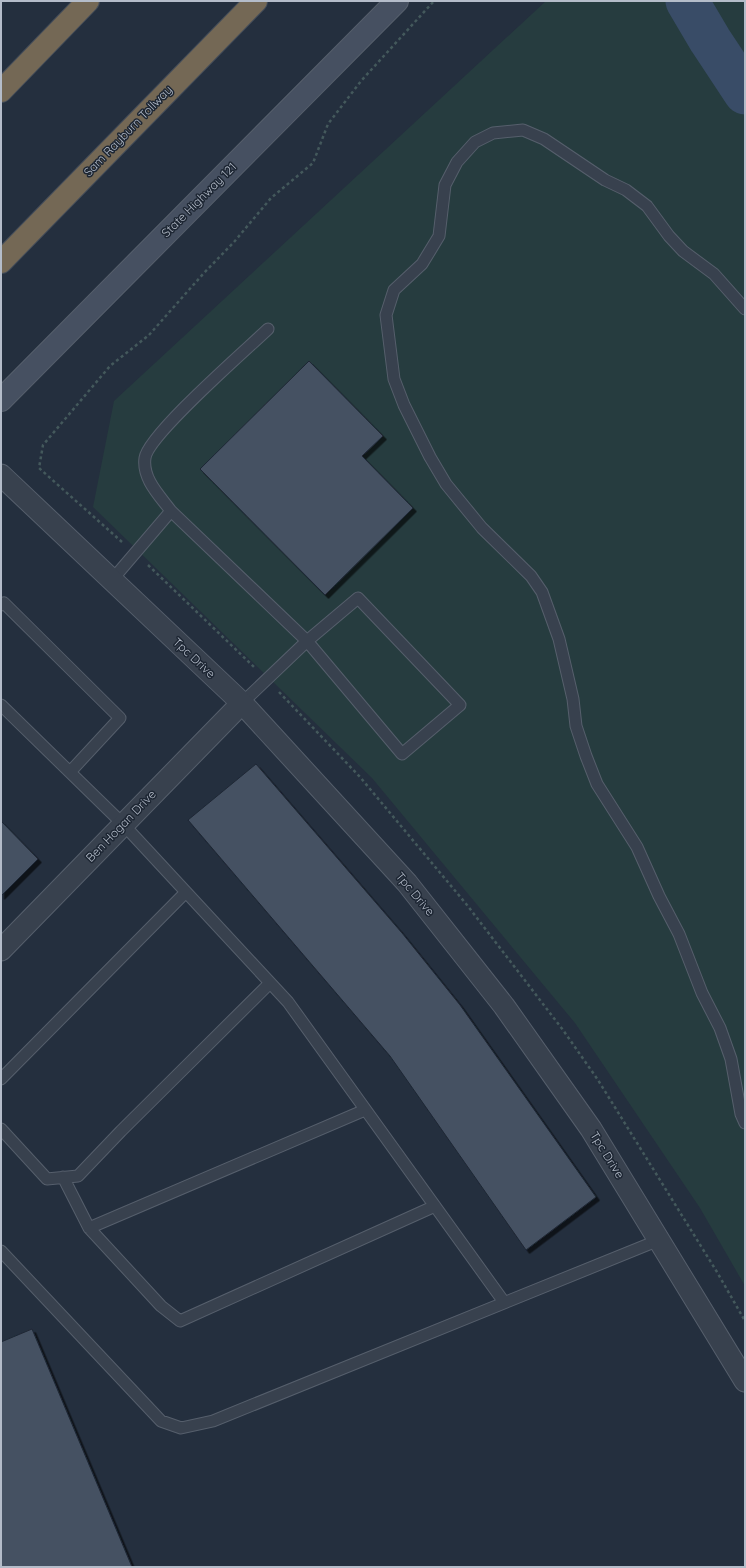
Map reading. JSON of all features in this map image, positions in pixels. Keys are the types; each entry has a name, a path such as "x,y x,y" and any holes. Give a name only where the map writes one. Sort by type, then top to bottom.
{"highway":[{"path":"1,91 88,1"},
{"name":"Sam Rayburn Tollway","path":"1,262 256,1"}],"main road":[{"name":"State Highway 121","path":"1,400 397,1"}],"street":[{"name":"Tpc Drive","path":"1,475 242,703 407,883 504,1006 591,1129 745,1381"},
{"name":"Ben Hogan Drive","path":"1,950 242,703"}],"lane":[{"path":"745,309 714,274 683,251 647,206 626,190 605,180 544,139 523,130 493,133 475,142 457,162 445,185 439,236 422,264 394,290 386,315 394,379 404,405 430,457 446,484 482,528 531,576 542,592 559,639 573,699 576,726 586,756 597,784 637,847 659,896 679,934 702,993 720,1028 731,1059 741,1114 745,1123"},
{"path":"242,703 307,641 358,598 460,705 402,754 307,641 171,511 146,476 145,458 153,442 174,418 268,329"},
{"path":"112,580 171,511"},
{"path":"1,605 4,603 120,718 70,772"},
{"path":"2,708 123,824 288,1002 504,1302"},
{"path":"1,1079 186,892"},
{"path":"1,1129 48,1179 78,1176 121,1130 270,983"},
{"path":"89,1228 365,1110"},
{"path":"63,1177 89,1228 161,1306 180,1321 435,1206"},
{"path":"1,1252 161,1421 181,1428 213,1421 659,1240"}],"path":[{"path":"434,1 361,81 328,124 313,163 271,198 234,242 203,274 149,335 110,366 43,445 39,468 135,554 266,679 360,777 467,905 563,1030 602,1087 717,1272 745,1321"}],"green space":[{"path":"546,1 745,1 745,1286 700,1208 575,1023 372,778 93,507 114,401"}],"building":[{"path":"309,361 383,436 362,456 413,508 325,595 200,469"},
{"path":"256,764 402,933 460,1005 596,1197 526,1250 390,1056 188,820"},
{"path":"1,821 38,859 1,896"},
{"path":"32,1329 132,1567 1,1567 1,1342"}],"waterway":[{"path":"687,1 710,40 745,93"}]}
